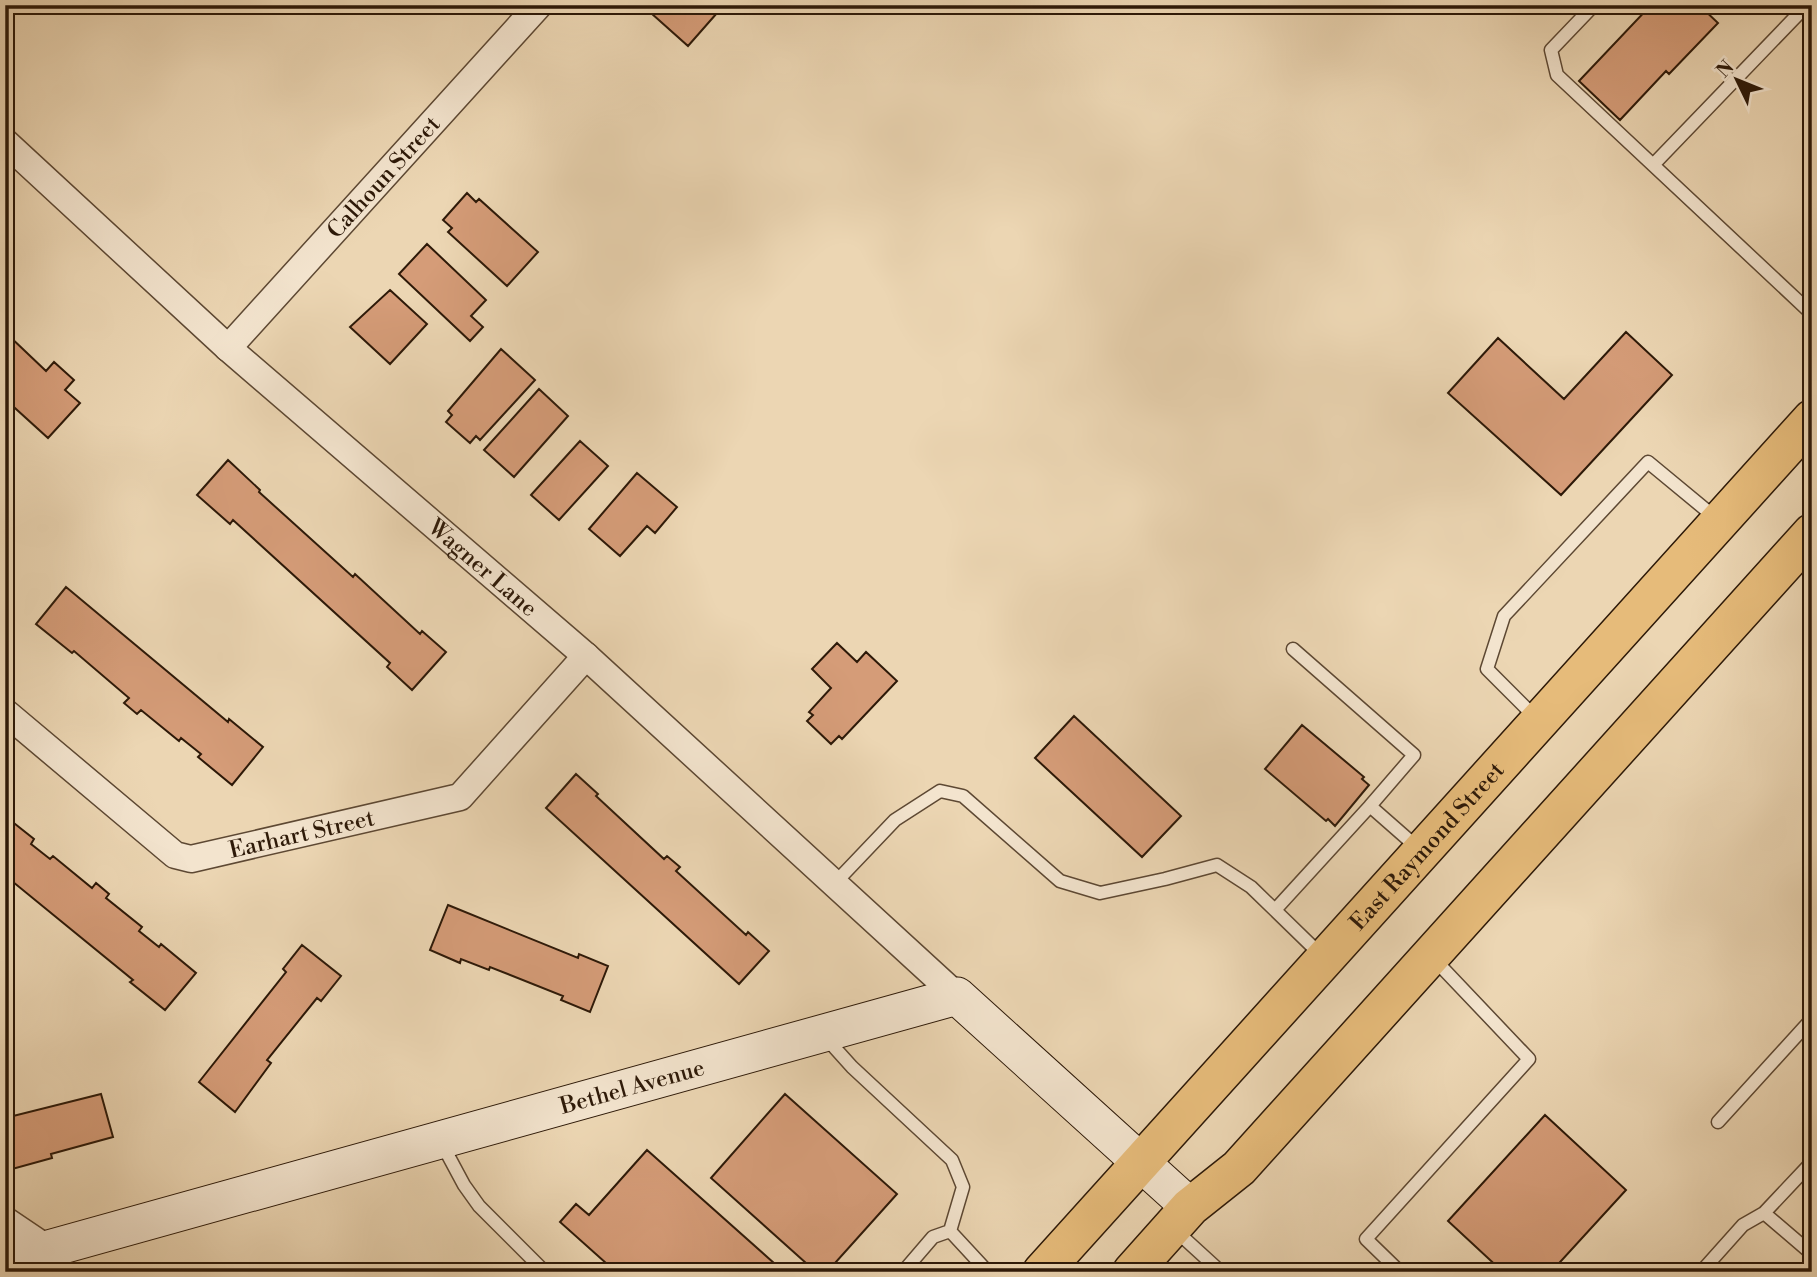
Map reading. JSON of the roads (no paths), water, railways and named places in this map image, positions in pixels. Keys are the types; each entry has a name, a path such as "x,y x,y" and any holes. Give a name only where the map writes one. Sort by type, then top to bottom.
{"main road":[{"name":"East Raymond Street","path":"1042,1272 1812,419"},
{"path":"1132,1272 1181,1217 1239,1168 1812,533"}],"street":[{"name":"Calhoun Street","path":"228,348 539,5"},
{"name":"Wagner Lane","path":"5,142 228,348 586,656 957,996"},
{"name":"Earhart Street","path":"5,712 175,855 191,859 460,797 586,656"},
{"name":"Bethel Avenue","path":"5,1261 957,996"},
{"path":"957,996 1141,1163 1181,1217"},
{"path":"5,1220 48,1249"}],"lane":[{"path":"1594,5 1551,50 1557,75 1812,314"},
{"path":"1653,165 1807,5"},
{"path":"1539,722 1487,669 1503,616 1648,462 1720,521"},
{"path":"1275,910 1414,755 1293,649"},
{"path":"835,883 895,820 940,791 963,796 1060,881 1100,893 1217,865 1251,887 1325,959"},
{"path":"1370,806 1422,852"},
{"path":"1400,1272 1366,1239 1529,1059 1431,955"},
{"path":"1718,1122 1810,1022 1812,1024"},
{"path":"822,1034 852,1067 952,1160 963,1187 950,1231"},
{"path":"440,1140 464,1185 479,1206 545,1272"},
{"path":"1701,1272 1743,1226 1764,1213 1812,1162"},
{"path":"1764,1213 1812,1254"},
{"path":"1181,1217 1221,1272"},
{"path":"903,1272 933,1237 950,1231"},
{"path":"950,1231 988,1272"}]}
